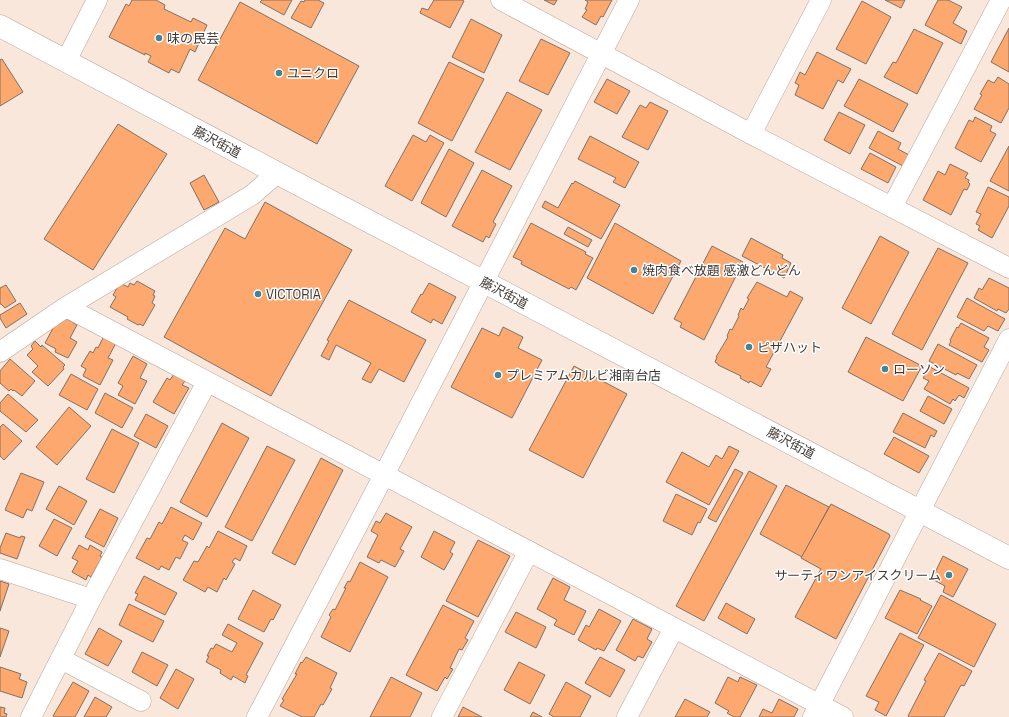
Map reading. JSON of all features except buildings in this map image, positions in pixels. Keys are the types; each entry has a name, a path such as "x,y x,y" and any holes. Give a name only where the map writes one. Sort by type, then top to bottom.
{"highway":[{"name":"藤沢街道","path":"3,32 66,61 1009,558"}],"street":[{"path":"66,61 97,0"},
{"path":"500,0 751,134 1009,268"},
{"path":"257,717 384,475 629,0"},
{"path":"751,134 821,0"},
{"path":"892,207 1001,0"},
{"path":"0,351 66,307 252,195 277,173"},
{"path":"66,307 674,628 816,711 843,717"},
{"path":"816,711 1009,340"},
{"path":"31,717 91,599 207,382"},
{"path":"442,717 529,551"},
{"path":"0,569 91,599"},
{"path":"627,717 674,628"},
{"path":"61,659 141,701"}],"place":[{"name":"味の民芸","path":"159,38"},
{"name":"ユニクロ","path":"279,73"},
{"name":"焼肉食べ放題 感激どんどん","path":"634,270"},
{"name":"VICTORIA","path":"258,294"},
{"name":"ピザハット","path":"749,347"},
{"name":"ローソン","path":"885,369"},
{"name":"プレミアムカルビ湘南台店","path":"498,375"},
{"name":"サーティワンアイスクリーム","path":"949,575"}]}
